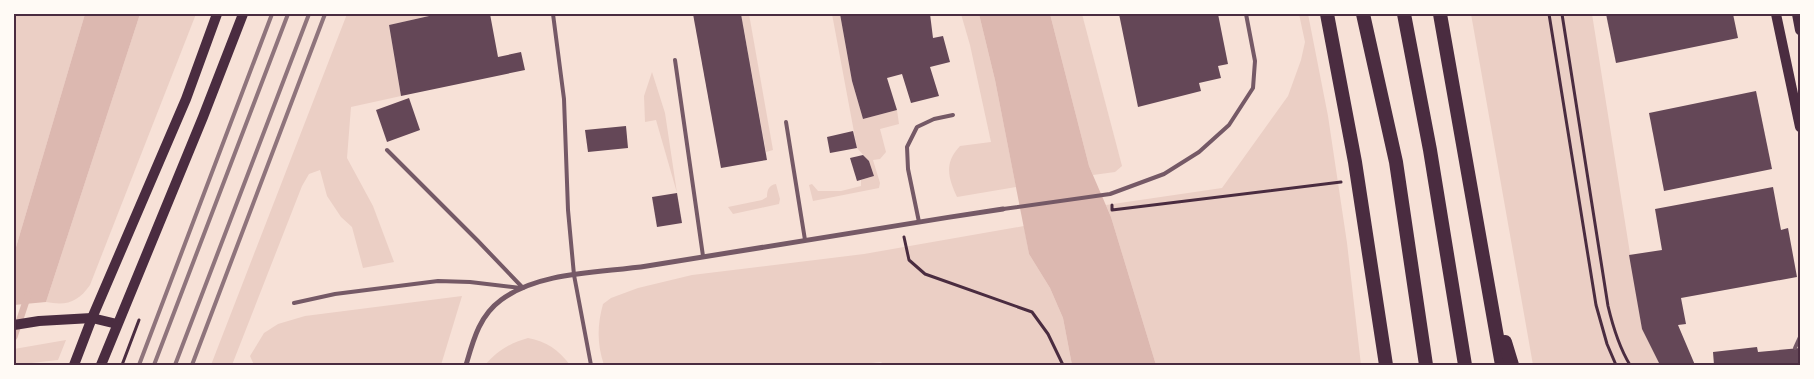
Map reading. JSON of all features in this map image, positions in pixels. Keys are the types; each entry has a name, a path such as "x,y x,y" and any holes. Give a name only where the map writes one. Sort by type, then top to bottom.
{"highway":[{"path":"1326,14 1355,162 1386,365"},
{"path":"1363,14 1396,162 1426,365"},
{"path":"1404,14 1430,150 1465,365"},
{"path":"1440,14 1502,365"},
{"path":"1488,286 1512,365"}],"main road":[{"path":"74,365 92,318 186,99 217,14"},
{"path":"101,365 203,117 243,14"},
{"path":"1776,14 1800,127"},
{"path":"1797,14 1800,30"},
{"path":"14,324 92,318 117,324"}],"street":[{"path":"466,365 472,344 486,314 501,299 545,280 1003,209"}],"lane":[{"path":"553,14 564,99 568,210 574,275 591,365"},
{"path":"1003,209 1110,194 1164,174 1199,152 1229,125 1253,88 1255,62 1246,14"},
{"path":"675,60 703,256"},
{"path":"919,222 908,169 907,147 917,127 934,119 953,115"},
{"path":"786,122 805,240"},
{"path":"387,150 523,288"},
{"path":"294,303 344,292 438,282 470,282 523,288"},
{"path":"1795,348 1800,337"}],"path":[{"path":"1550,14 1596,305 1607,344 1616,365"},
{"path":"1562,14 1608,306 1624,355 1630,365"},
{"path":"1110,194 1112,210 1341,182"},
{"path":"902,224 909,260 925,274 1032,312 1048,334 1063,365"}],"shaded area":[{"path":"14,14 85,14 14,254"},
{"path":"85,14 140,14 46,302 14,305 14,254"},
{"path":"140,14 196,14 90,285 76,299 66,303 46,302"},
{"path":"347,14 438,14 389,25 401,96 351,107 347,158 373,206 394,262 363,268 352,227 341,217 327,196 320,170 309,174 302,186 232,365 211,365"},
{"path":"741,14 749,14 773,150 766,152"},
{"path":"832,14 840,14 852,81 863,119 897,110 899,124 880,129 886,152 880,159 873,160 880,183 879,188 813,201 809,185 812,184 818,191 841,191 861,186 861,180 874,176 869,161 857,148"},
{"path":"961,14 979,14 995,80 1016,187 957,197 951,183 949,170 955,152 960,146 991,142 970,45"},
{"path":"979,14 1050,14 1089,166 1111,217 1156,365 1072,365 1063,318 1050,288 1029,254 995,80"},
{"path":"1050,14 1082,14 1122,166 1115,172 1093,175 1089,166"},
{"path":"1299,14 1308,14 1328,116 1347,243 1361,365 1156,365 1106,205 1222,188 1288,96 1301,60 1305,42"},
{"path":"1471,14 1592,14 1642,329 1660,365 1533,365"},
{"path":"652,72 665,113 677,193 656,120 645,122 644,96"},
{"path":"776,184 780,199 779,204 733,214 728,207 762,200 767,197 770,187"},
{"path":"1024,226 1029,254 1050,288 1063,318 1072,365 884,365 881,362 852,365 604,365 599,335 603,304 611,298 638,288 692,275 864,254"},
{"path":"462,296 441,365 254,365 250,356 264,333 278,324 305,316"},
{"path":"528,338 541,341 552,347 570,365 485,365 504,348"},
{"path":"66,340 58,360 14,365 14,349"}],"building":[{"path":"438,14 490,14 498,57 521,52 525,70 401,96 389,25"},
{"path":"693,14 741,14 767,160 721,168"},
{"path":"840,14 930,14 933,38 943,36 950,62 930,67 939,96 911,103 902,74 887,78 897,110 863,119 852,81"},
{"path":"1119,14 1218,14 1228,64 1218,66 1221,78 1199,83 1201,91 1138,107"},
{"path":"1606,14 1733,14 1738,38 1616,63"},
{"path":"1756,91 1772,169 1664,191 1649,113"},
{"path":"409,98 420,130 387,142 376,110"},
{"path":"626,126 628,148 588,152 585,130"},
{"path":"853,131 857,148 830,153 827,137"},
{"path":"863,155 869,161 874,176 857,181 850,158"},
{"path":"1773,187 1781,230 1788,228 1797,277 1681,298 1686,324 1678,325 1695,365 1660,365 1642,329 1629,255 1662,250 1655,209"},
{"path":"677,193 682,223 657,227 652,197"},
{"path":"1757,347 1758,352 1800,348 1800,365 1714,365 1713,352"}],"waterway":[{"path":"14,337 28,295"}],"railway":[{"path":"139,365 272,14"},
{"path":"154,365 288,14"},
{"path":"175,365 309,14"},
{"path":"192,365 325,14"}]}
